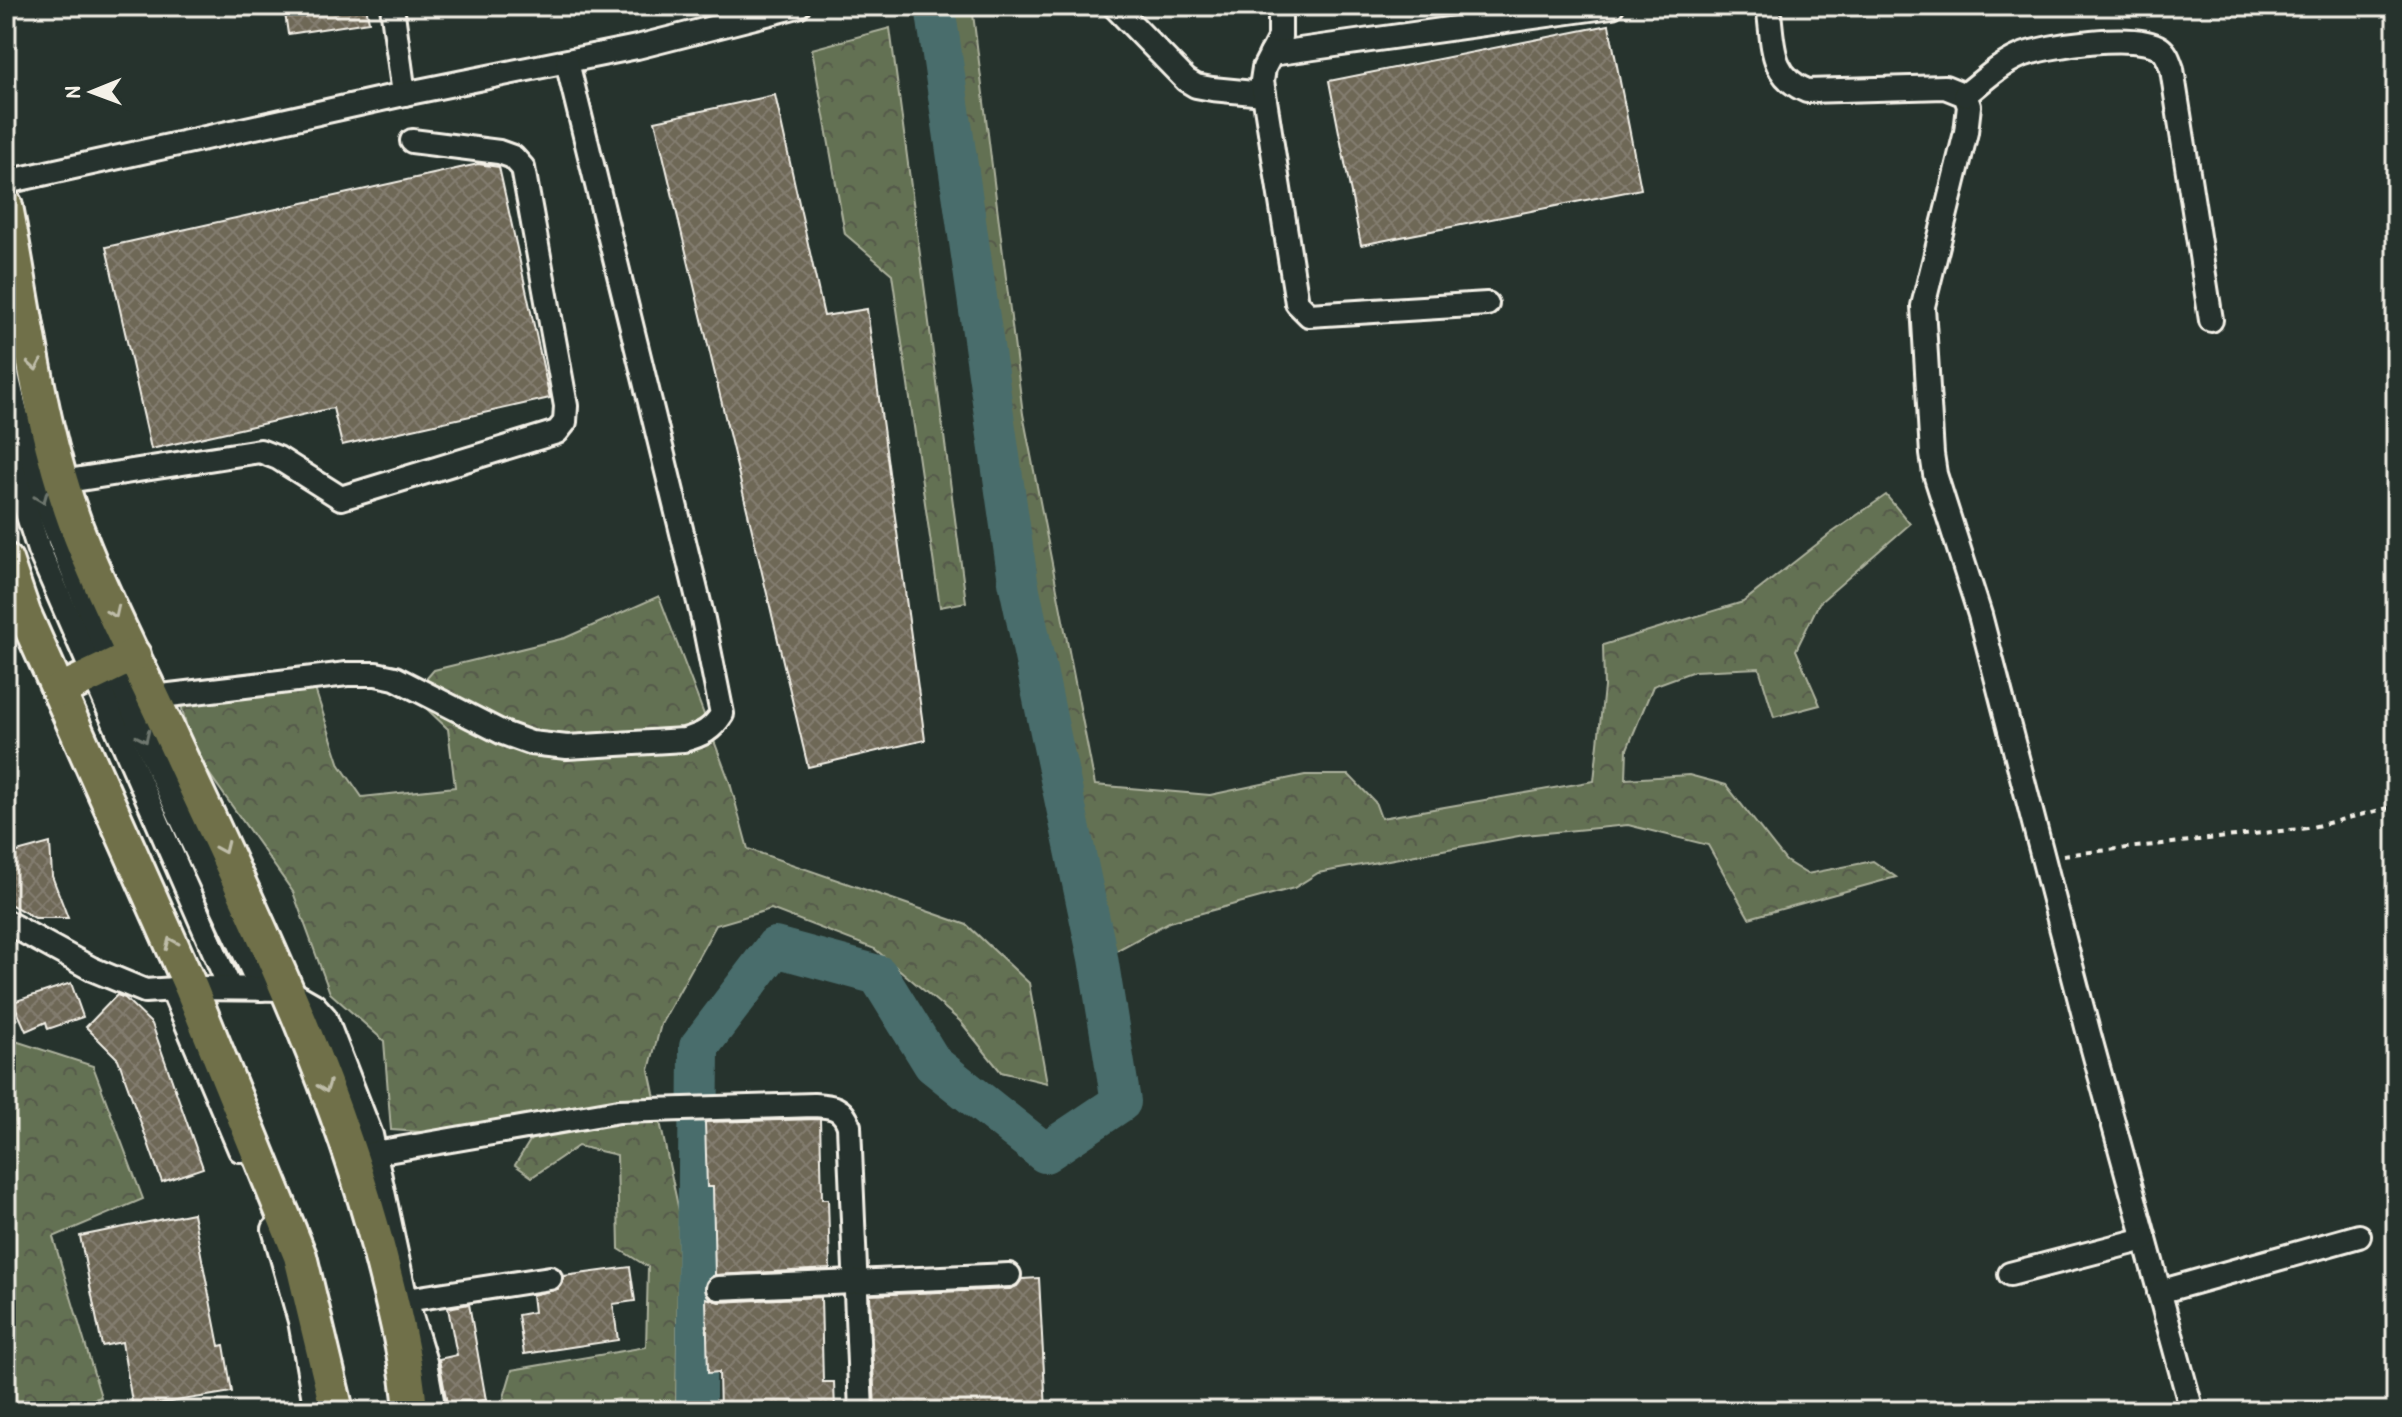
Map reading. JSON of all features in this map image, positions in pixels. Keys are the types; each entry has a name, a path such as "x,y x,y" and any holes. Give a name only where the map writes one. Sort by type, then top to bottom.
{"highway":[{"path":"6,206 45,418 61,482 85,549 113,666 153,697 274,989 363,1156 395,1313 411,1411"},
{"path":"6,560 24,613 182,988 300,1256 337,1411"},
{"path":"59,691 113,666"}],"street":[{"path":"392,6 404,94"},
{"path":"6,182 404,94 637,47 798,6"},
{"path":"1114,6 1186,80 1196,86 1264,94"},
{"path":"1280,6 1280,37 1264,68 1264,94 1297,303 1309,315 1487,304"},
{"path":"1271,54 1612,6"},
{"path":"1768,6 1776,58 1782,76 1791,85 1807,91 1945,87 1965,95 1969,106 1966,132 1923,306 1935,474 1980,615 2192,1411"},
{"path":"1965,95 1998,69 2018,57 2039,50 2129,39 2159,47 2167,54 2172,69 2211,320"},
{"path":"153,697 347,674 376,674 395,678 503,733 531,743 567,747 684,740 714,727 722,714 703,619 567,62"},
{"path":"61,482 260,451 278,458 341,498 557,432 565,422 566,406 523,168 513,157 499,152 412,141"},
{"path":"6,369 35,480 113,666 230,988"},
{"path":"6,448 39,550 113,666 274,989 182,988 145,991 124,984 6,922"},
{"path":"182,988 278,1240 300,1321 316,1411"},
{"path":"434,1411 425,1362 363,1156 619,1111 814,1105 837,1108 845,1114 849,1126 861,1411"},
{"path":"2159,1292 2359,1236"},
{"path":"2010,1274 2145,1239"},
{"path":"718,1288 1009,1275"},
{"path":"406,1300 550,1278"}],"path":[{"path":"2043,857 2308,828 2396,806"}],"green space":[{"path":"952,6 972,6 1023,414 1095,785 1210,795 1305,775 1349,775 1375,802 1381,818 1594,781 1604,687 1603,645 1743,602 1886,495 1910,524 1819,603 1796,650 1820,705 1774,717 1759,668 1694,671 1653,686 1627,749 1626,779 1689,775 1726,785 1786,861 1807,874 1873,861 1896,877 1749,918 1708,845 1628,825 1524,835 1318,873 1294,888 1169,922 1114,952 1081,824 1015,506"},
{"path":"890,28 966,602 940,607 892,274 845,234 812,49"},
{"path":"659,596 730,783 748,849 967,925 1029,983 1047,1083 1001,1072 960,1021 875,949 771,909 716,925 661,1024 649,1070 679,1211 676,1411 620,1411 619,1399 554,1411 500,1411 512,1370 646,1347 648,1267 619,1249 617,1155 578,1146 532,1177 515,1165 531,1139 391,1130 384,1041 330,993 293,892 193,751 181,705 315,689 340,765 362,797 455,787 448,729 412,695 434,670 565,638"},
{"path":"6,1038 93,1066 143,1199 53,1237 101,1397 54,1411 6,1411"}],"building":[{"path":"284,6 366,6 369,22 288,34"},
{"path":"1609,25 1641,189 1361,245 1329,81"},
{"path":"775,95 824,316 867,309 925,740 808,767 655,121"},
{"path":"478,164 499,167 550,398 342,445 333,408 151,449 106,247"},
{"path":"50,843 52,876 68,918 35,918 6,902 6,855"},
{"path":"71,983 83,1017 48,1029 46,1022 26,1031 13,1002"},
{"path":"117,995 125,998 152,1024 203,1168 162,1182 118,1059 86,1027"},
{"path":"820,1119 822,1199 828,1199 830,1269 715,1275 713,1187 707,1187 705,1122"},
{"path":"193,1213 219,1346 224,1345 232,1392 133,1408 122,1342 102,1346 80,1236"},
{"path":"630,1267 635,1301 613,1304 618,1340 524,1354 518,1315 534,1312 532,1295 558,1289 564,1276"},
{"path":"1039,1278 1046,1411 875,1411 870,1295 1010,1289 1022,1279"},
{"path":"821,1297 823,1382 834,1382 835,1411 720,1411 719,1372 708,1373 706,1298 719,1302"},
{"path":"469,1304 486,1400 447,1404 439,1359 457,1355 448,1308"}],"waterway":[{"path":"696,1411 699,1047 775,947 878,975 933,1064 1045,1153 1121,1102 1098,958 1018,581 935,6"}]}
